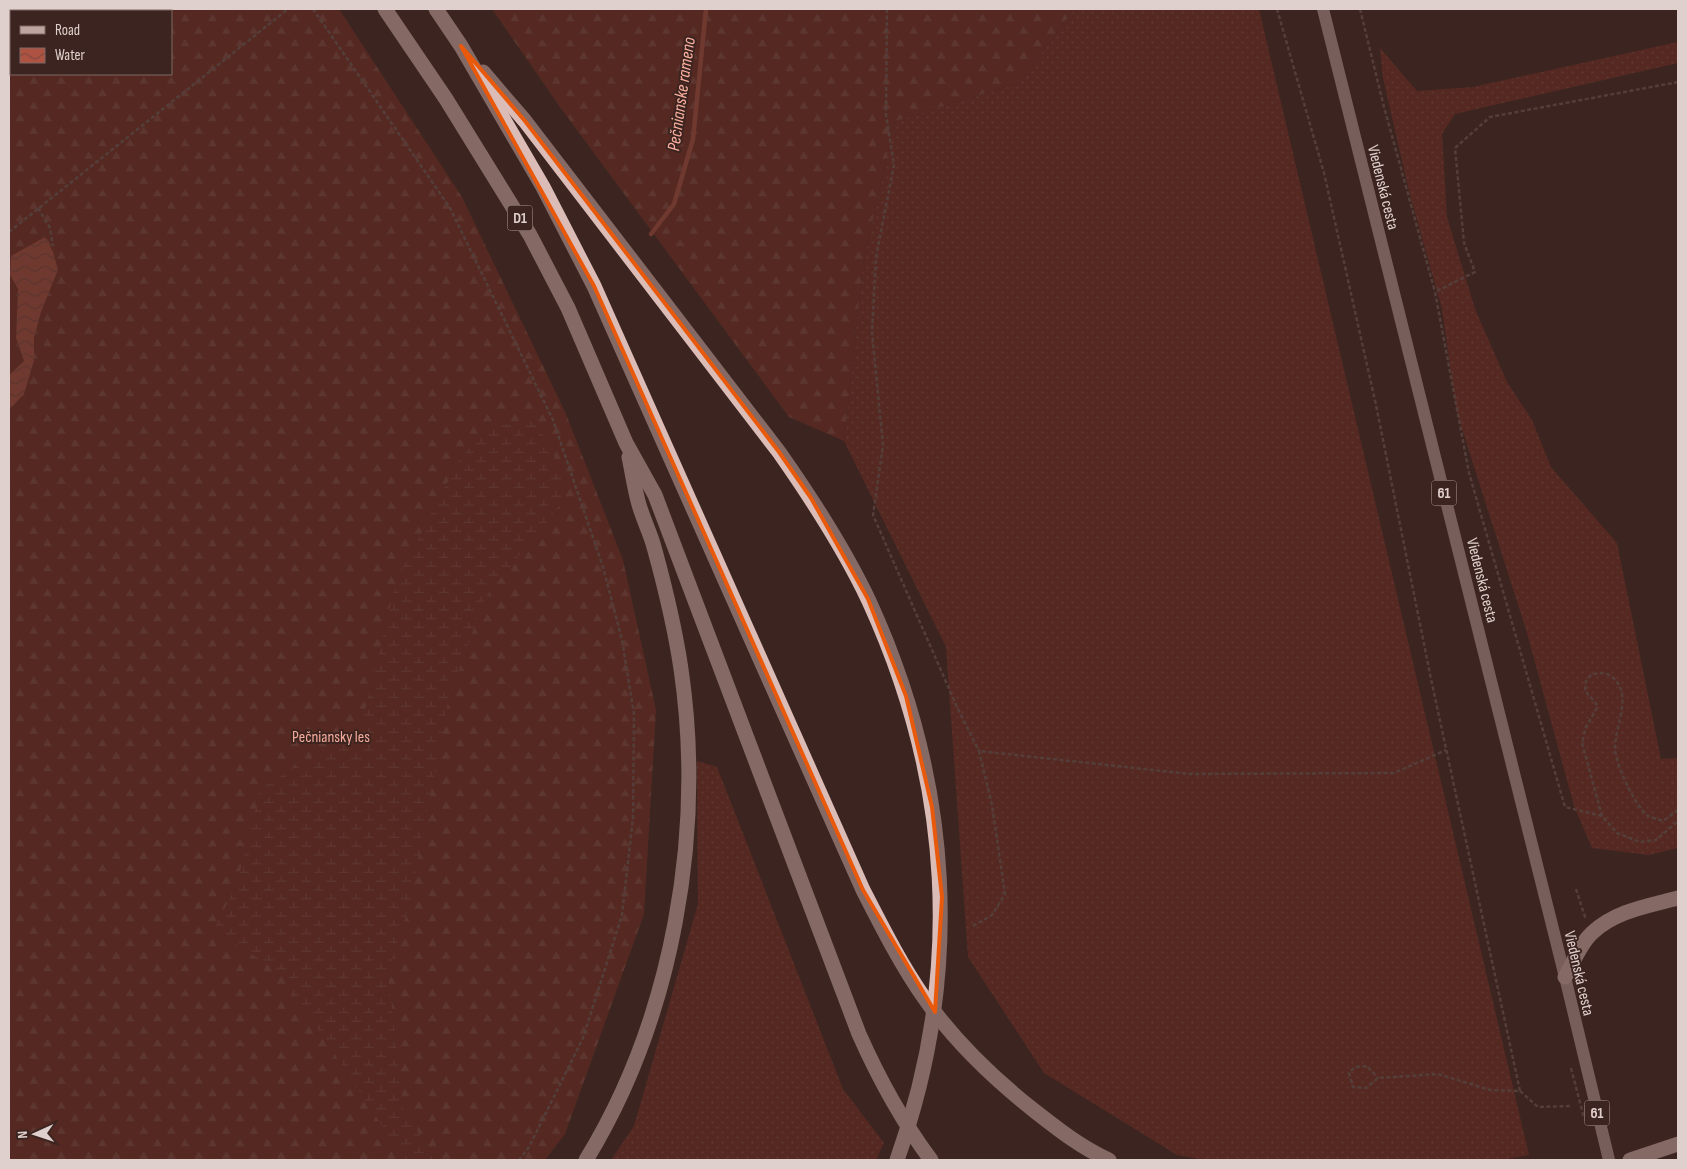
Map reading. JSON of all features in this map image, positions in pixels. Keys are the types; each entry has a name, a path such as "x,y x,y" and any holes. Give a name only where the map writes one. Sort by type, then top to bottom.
{"highway":[{"name":"D1","path":"385,9 451,107 530,235 568,308 626,443"},
{"path":"436,9 461,46 543,187 594,286 863,890 902,962 924,998 975,1060 1006,1088 1075,1141 1108,1160"},
{"path":"461,46 525,121 773,444 811,498 838,543 868,599 888,645 906,696 922,754 932,807 942,897 942,934 935,1013 919,1089 897,1160"},
{"path":"586,1160 604,1131 621,1096 647,1028 678,909 688,823 689,768 681,669 667,597 654,546 638,502 626,443"},
{"path":"626,443 655,494 859,1034 876,1074 895,1107 931,1160"},
{"path":"1565,976 1591,934 1610,920 1636,909 1678,898"},
{"path":"1630,1160 1678,1144"}],"main road":[{"name":"Viedenská cesta","path":"1323,9 1565,976 1609,1160"}],"path":[{"path":"9,232 288,9"},
{"path":"313,9 454,217 552,420 603,566 622,640 634,723 633,818 622,915 583,1038 529,1147 519,1160"},
{"path":"887,9 886,115 894,165 876,257 872,333 883,445 873,515 956,707 979,751 992,804 1005,894 992,915 973,926"},
{"path":"1277,9 1324,173 1376,405 1446,750 1520,1091 1538,1107 1571,1106"},
{"path":"1360,9 1384,107 1434,292 1470,473 1565,807 1602,816"},
{"path":"1434,292 1476,272 1464,243 1455,148 1490,117 1678,82"},
{"path":"38,208 50,228 53,246"},
{"path":"1678,810 1663,821 1649,816 1636,802 1617,760 1615,747 1622,708 1621,692 1612,677 1605,673 1591,675 1586,682 1585,691 1596,703 1597,708 1586,727 1582,743 1602,816 1618,833 1640,842 1656,840 1678,822"},
{"path":"979,751 1190,774 1210,774 1394,773 1446,750"},
{"path":"1576,889 1591,934"},
{"path":"1378,1078 1367,1066 1356,1066 1349,1073 1353,1087 1366,1088 1378,1078 1438,1074 1490,1090 1520,1091"},
{"path":"1571,1068 1585,1124"}],"highlighted area":[{"path":"461,46 525,121 779,452 811,498 868,599 906,696 932,807 942,897 935,1012 863,890 594,286"}],"green space":[{"name":"Pečniansky les","path":"9,9 339,9 462,197 566,414 623,560 656,710 644,914 565,1134 545,1160 9,1160 9,410 24,394 34,361 34,338 41,312 58,270 45,237 29,247 10,275 18,289 16,338 24,361 9,375"},
{"path":"492,9 1074,9 1019,83 895,121 863,264 844,441 789,417 560,107"},
{"path":"1074,9 1259,9 1529,1155 1503,1160 1205,1160 1177,1155 1044,1073 968,957 946,647 844,441 863,264 895,121 1019,83"},
{"path":"1678,42 1678,63 1455,114 1442,134 1447,217 1475,309 1507,382 1532,420 1551,467 1617,543 1661,759 1678,758 1678,848 1649,855 1592,848 1574,806 1527,633 1457,413 1442,309 1409,191 1383,78 1380,48 1417,91 1473,87"},
{"path":"531,418 550,445 555,458 546,462 551,475 560,472 564,500 485,598 449,697 409,906 388,973 404,1112 438,1160 405,1160 279,971 213,931 237,884 260,789 361,727 396,582 460,458 490,428"},
{"path":"697,761 717,767 843,1089 884,1143 876,1160 611,1160 634,1126 698,904"}],"water":[{"path":"45,237 53,252 58,270 41,312 34,338 34,361 24,394 9,410 9,375 24,361 16,338 18,289 10,275 11,256"}],"waterway":[{"name":"Pečnianske rameno","path":"651,234 674,204 693,139 706,9"}]}
